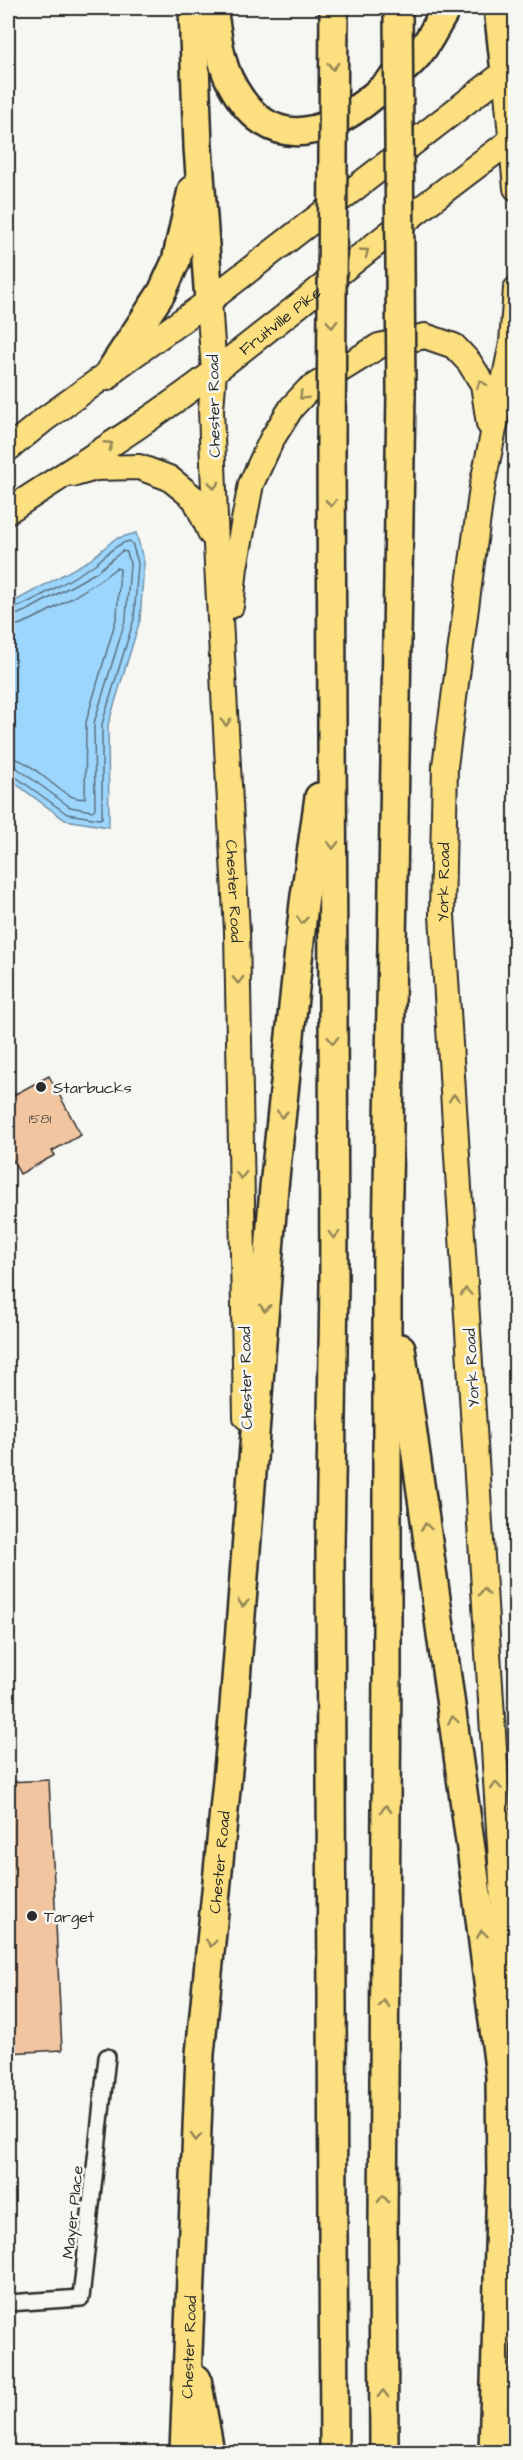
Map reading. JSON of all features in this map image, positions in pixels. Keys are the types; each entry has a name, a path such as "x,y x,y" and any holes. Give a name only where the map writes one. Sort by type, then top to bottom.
{"highway":[{"path":"194,8 198,147 210,301"},
{"path":"213,8 228,78 249,110 270,128 289,132 319,129 368,102 421,52 447,8"},
{"path":"333,8 331,445 334,1283 330,1563 334,2452"},
{"path":"384,2452 382,2222 387,1680 387,1249 401,394 398,8"},
{"path":"498,8 505,72"},
{"path":"107,376 162,292 176,261 190,207 198,147"},
{"path":"248,1544 274,1188 304,903 333,695"},
{"path":"387,1249 472,1856 500,2076"},
{"name":"Chester Road","path":"184,2452 200,2054 248,1544"},
{"name":"York Road","path":"493,2452 501,2181 500,2076"},
{"path":"188,2324 210,2452"},
{"path":"480,2452 496,2389"},
{"path":"496,2389 500,2428 506,2452"}],"main road":[{"path":"505,72 516,188"},
{"path":"8,449 210,301 505,72"},
{"name":"Fruitville Pike","path":"8,511 148,420 214,372 460,177 513,139"},
{"name":"York Road","path":"500,2076 505,1932 442,915 445,766 479,509 512,343 516,289"},
{"name":"Chester Road","path":"210,301 214,372 211,409 216,544 237,932 248,1544"},
{"path":"224,685 235,567 251,484 272,439 292,407 308,390 380,346 425,336 454,346 469,362 483,384 492,441"},
{"path":"55,480 96,468 139,467 169,478 195,499 216,544"}],"street":[{"name":"Mayer Place","path":"8,2303 81,2298 107,2057"}],"water":[{"path":"136,533 144,562 140,620 108,725 109,827 65,820 8,778 8,605 90,560 115,539"}],"building":[{"path":"49,1076 81,1135 52,1151 55,1155 20,1174 8,1151 8,1098"},
{"name":"Target","path":"49,1780 62,2050 8,2053 8,1782"}],"place":[{"name":"Starbucks","path":"41,1087"},
{"name":"Target","path":"32,1916"}]}
